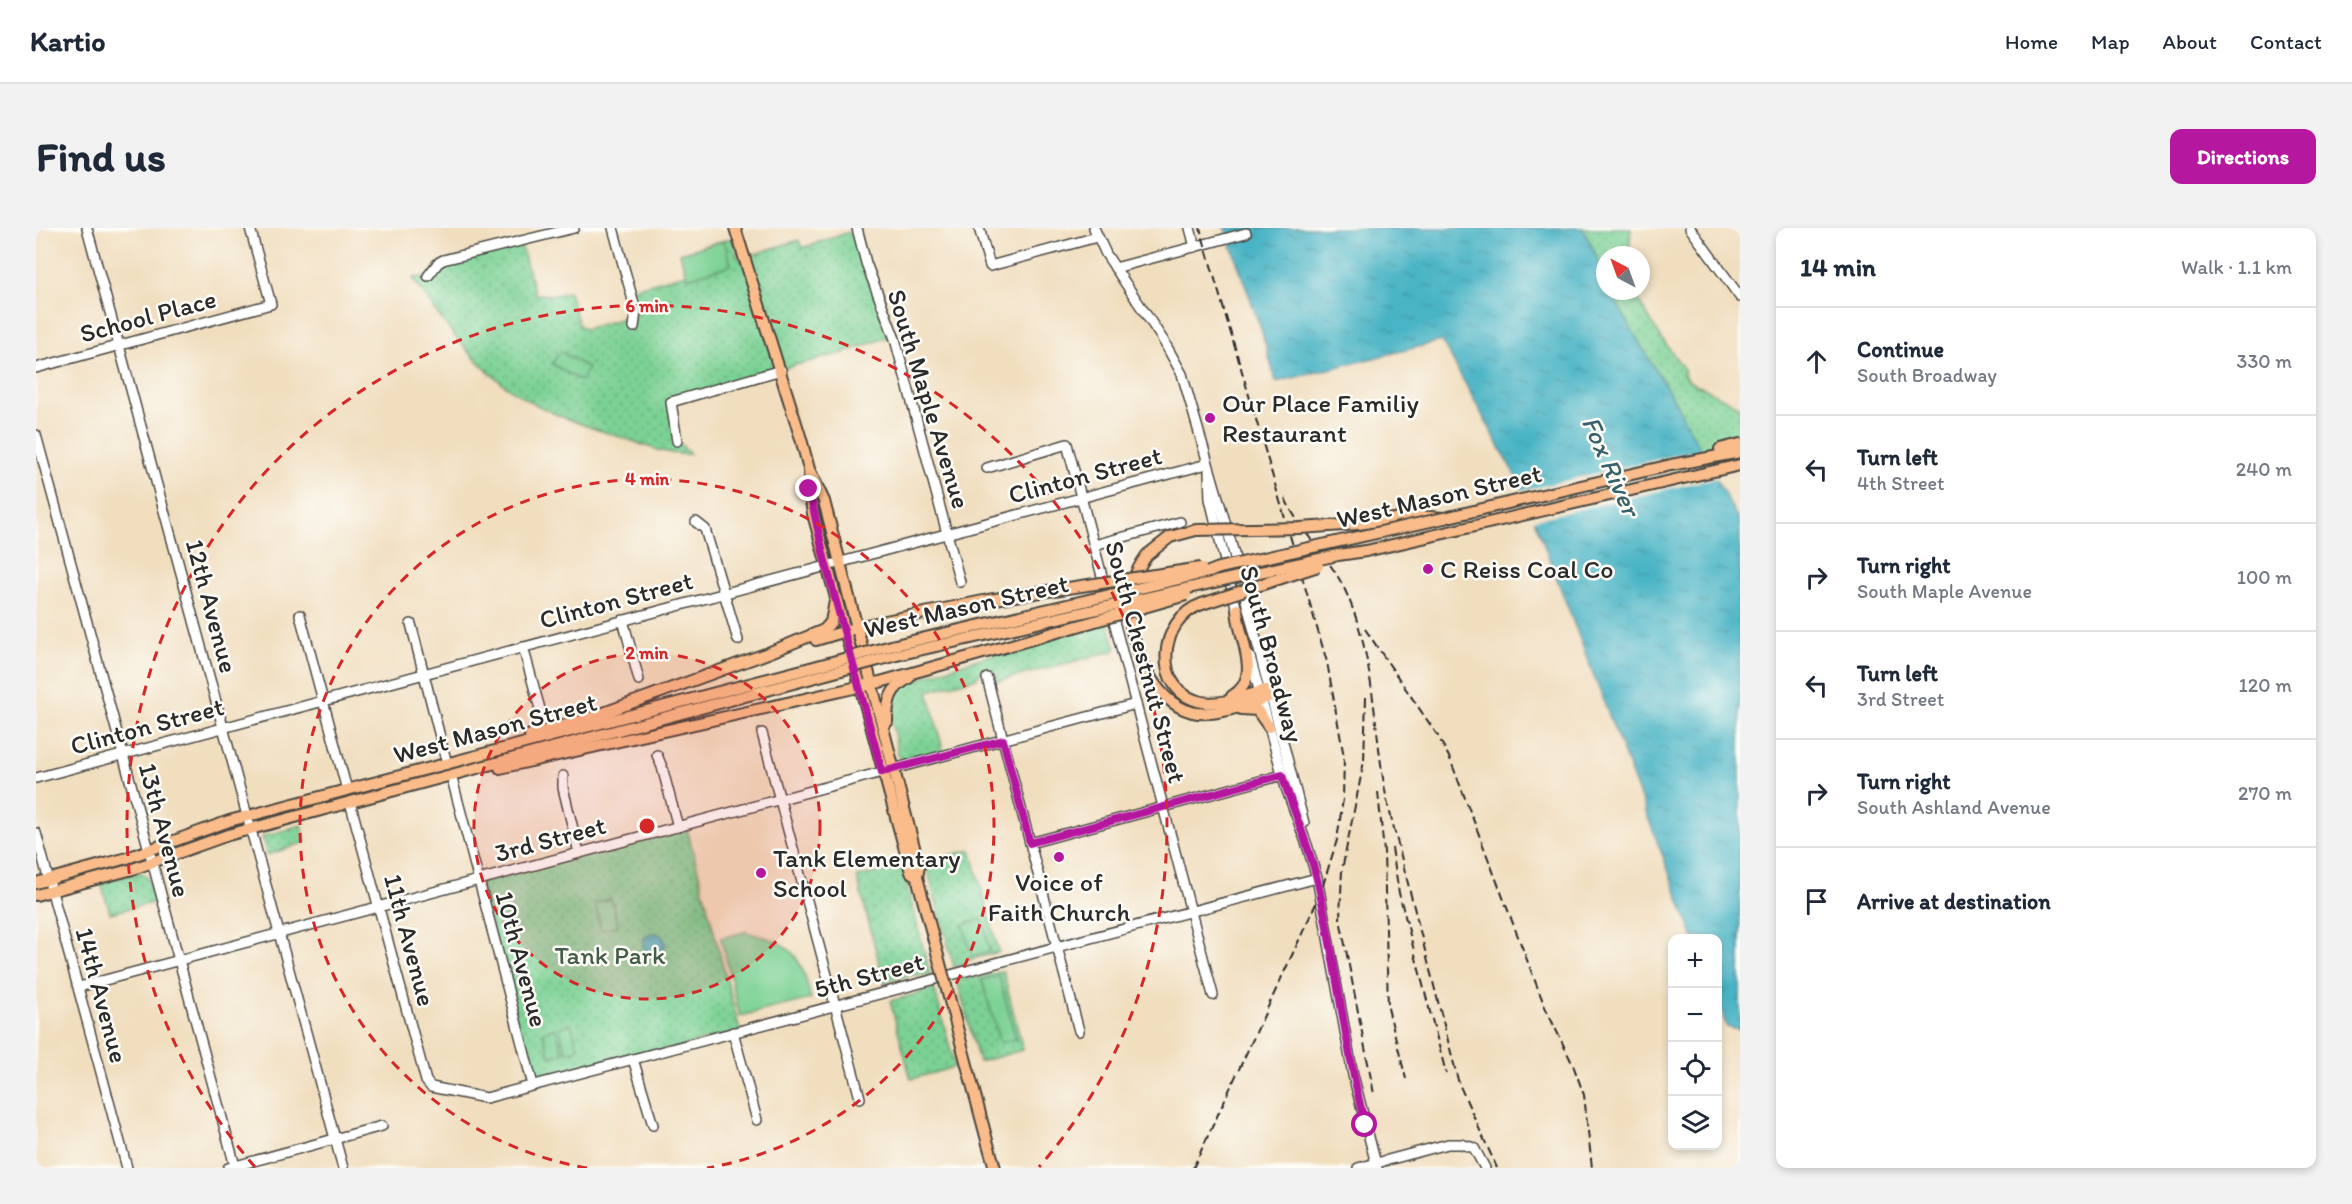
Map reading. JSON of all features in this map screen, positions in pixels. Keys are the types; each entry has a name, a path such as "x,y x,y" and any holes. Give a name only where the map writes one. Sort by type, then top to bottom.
{"main road":[{"path":"735,228 781,370 809,468 823,497 887,735 919,866 917,877"},
{"path":"1671,465 1740,444"},
{"name":"West Mason Street","path":"36,895 50,886 218,825 452,771 811,673 895,645 1219,568 1671,465 1740,452"},
{"name":"West Mason Street","path":"452,771 459,761 811,673 1740,465"},
{"path":"809,468 811,501 826,566 910,868 917,877 995,1168"},
{"path":"1266,694 1192,712 1174,703 1157,687 1144,663 1133,634 1129,603 1135,575 1147,555 1170,537 1196,530 1300,528 1416,516 1444,518"},
{"path":"1269,727 1260,712 1253,708 1216,708 1182,692 1172,680 1165,655 1168,638 1173,628 1185,613 1196,606 1366,550"},
{"path":"768,653 844,631 988,600 1206,567 1219,568"},
{"path":"452,771 478,773 872,684 1197,592 1228,579"},
{"path":"459,761 487,748 587,719 768,653 824,630 831,622 835,599"},
{"path":"1216,708 1240,692 1249,677 1249,666 1238,626 1237,609"},
{"path":"887,735 887,706 893,690 902,682 926,670"},
{"name":"West Mason Street","path":"36,883 50,886 152,862 349,796"}],"street":[{"name":"12th Avenue","path":"87,228 343,1168"},
{"name":"School Place","path":"36,368 271,304 250,228"},
{"path":"428,276 443,260 574,228"},
{"path":"613,228 636,312 634,327"},
{"name":"South Maple Avenue","path":"857,228 866,263 895,339 960,582"},
{"path":"979,228 990,266 1096,232"},
{"path":"1190,228 1195,247"},
{"path":"1690,228 1739,295"},
{"name":"South Broadway","path":"1096,232 1115,268 1176,360 1188,390 1208,468 1230,539 1266,694 1317,878 1353,1075 1376,1166"},
{"path":"1115,268 1246,233"},
{"path":"677,441 671,402 781,370"},
{"name":"13th Avenue","path":"36,435 179,960 231,1167"},
{"name":"South Chestnut Street","path":"987,468 1067,444 1189,912 1213,995"},
{"name":"Clinton Street","path":"36,778 1082,498 1208,468"},
{"name":"South Broadway","path":"1208,468 1212,506 1237,609 1266,694 1269,727 1287,773"},
{"path":"696,522 705,529 738,640"},
{"path":"1094,544 1180,522"},
{"name":"11th Avenue","path":"300,615 426,1081 431,1087"},
{"path":"622,621 639,680"},
{"name":"10th Avenue","path":"411,624 452,771 533,1085"},
{"path":"523,647 540,709"},
{"path":"987,678 1079,1030"},
{"name":"3rd Street","path":"79,987 1136,704"},
{"path":"762,733 860,1098"},
{"path":"657,755 678,827"},
{"path":"1030,843 1287,773"},
{"path":"563,776 563,788 579,853"},
{"name":"14th Avenue","path":"36,833 127,1168"},
{"name":"5th Street","path":"431,1087 486,1098 1317,878"},
{"path":"733,1032 757,1120"},
{"path":"633,1059 653,1125"},
{"path":"231,1167 382,1126"},
{"path":"1358,1168 1376,1166 1448,1144 1461,1144 1474,1148 1485,1168"}],"green space":[{"path":"1582,228 1631,228 1630,246 1596,246 1596,256"},
{"path":"858,229 888,337 843,353 672,401 677,441 690,454 664,452 592,428 530,402 502,383 476,360 443,321 413,278 428,276 438,263 520,242 535,294 555,295 569,292 579,325 585,329 637,314 630,289 686,274 680,253 732,238 739,259 799,240 802,248"},
{"path":"724,241 731,265 687,278 680,253"},
{"path":"1615,300 1638,300 1685,371 1683,373 1689,381 1740,407 1740,438 1700,450 1674,400"},
{"path":"560,351 588,368 581,381 552,364"},
{"path":"1108,622 1116,649 1113,651 995,682 994,672 984,669 977,678 928,691 943,750 907,760 898,755 891,718 894,696 906,684 967,662"},
{"path":"301,825 306,842 267,855 262,837"},
{"name":"Tank Park","path":"686,825 740,1031 533,1085 479,880"},
{"path":"971,850 999,952 969,960 964,965 954,967 925,861"},
{"path":"902,867 930,974 912,975 884,982 857,877"},
{"path":"139,872 146,875 156,902 110,913 101,883"},
{"path":"611,899 618,926 601,930 595,903"},
{"path":"982,919 990,951 972,956 963,925"},
{"path":"745,932 774,940 792,952 803,970 811,999 740,1016 721,938"},
{"path":"1003,971 1023,1050 979,1062 957,980 977,978"},
{"path":"999,976 1016,1039 1000,1043 982,980"},
{"path":"934,987 955,1067 911,1079 890,1001"},
{"path":"571,1024 578,1049 566,1052 559,1027"},
{"path":"555,1028 563,1053 550,1057 543,1032"}],"water":[{"name":"Fox River","path":"1225,228 1582,228 1596,255 1596,300 1615,300 1674,400 1740,523 1740,1030 1727,1027 1722,1013 1722,934 1692,934 1523,490 1442,341 1276,382 1261,329"},
{"path":"654,933 662,936 665,944 662,952 654,955 646,952 643,944 646,936"}],"pier":[{"path":"1703,449 1720,477 1532,520 1520,491"}],"railway":[{"path":"1193,1168 1320,895 1337,840 1343,799 1344,757 1327,662 1200,228"},
{"path":"1285,498 1298,522 1331,566 1345,590 1355,615 1368,667 1387,801 1459,1084 1497,1168"},
{"path":"1365,629 1438,736 1450,759 1545,1007 1573,1065 1584,1095 1592,1168"},
{"path":"1366,697 1364,761 1342,870 1340,919 1374,1094"},
{"path":"1378,792 1384,852 1388,1008 1406,1079"},
{"path":"1392,848 1399,893 1446,1073"}],"place":[{"name":"Our Place Familiy Restaurant","path":"1210,418"},
{"name":"C Reiss Coal Co","path":"1428,569"},
{"name":"Voice of Faith Church","path":"1059,857"},
{"name":"Tank Elementary School","path":"761,873"}],"route":[{"path":"809,489 824,557 882,772 1003,740 1030,843 1282,775 1317,878 1346,1042 1365,1125"}]}
